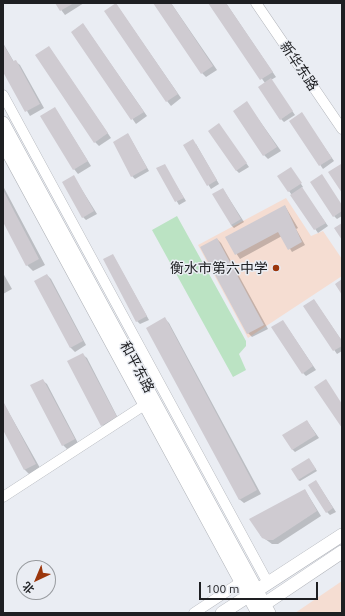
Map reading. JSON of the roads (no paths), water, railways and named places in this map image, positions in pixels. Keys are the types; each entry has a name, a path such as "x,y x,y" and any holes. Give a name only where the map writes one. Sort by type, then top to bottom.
{"main road":[{"name":"和平东路","path":"3,122 253,593 260,610"},
{"name":"和平东路","path":"3,143 146,404 241,582 253,593"},
{"path":"222,613 342,535"},
{"path":"260,610 342,552"}],"street":[{"name":"新华东路","path":"256,3 342,129"},
{"path":"3,95 268,583"},
{"path":"3,497 146,404"},
{"path":"194,613 241,582"}],"place":[{"name":"衡水市第六中学","path":"276,268"}]}
